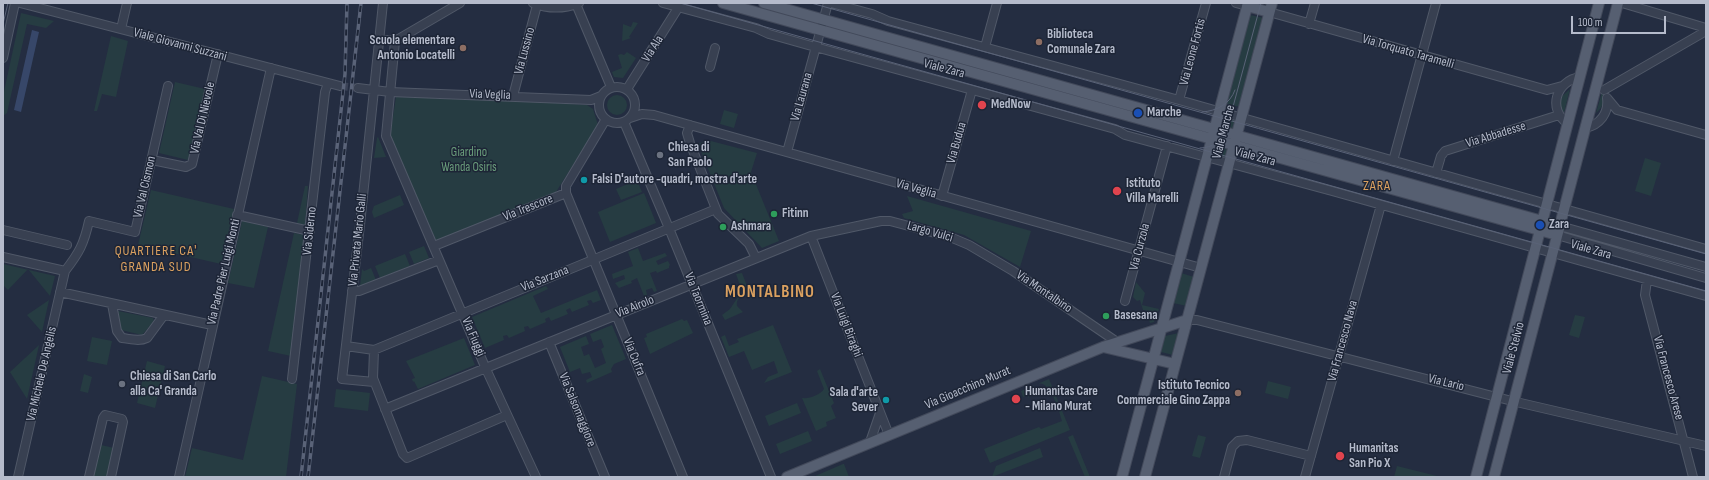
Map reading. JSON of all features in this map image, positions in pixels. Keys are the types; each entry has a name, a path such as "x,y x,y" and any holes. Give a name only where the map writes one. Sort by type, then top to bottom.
{"main road":[{"name":"Viale Zara","path":"724,3 822,25 1236,135 1541,226"},
{"name":"Viale Zara","path":"764,3 822,25 1212,139 1558,230"},
{"name":"Viale Stelvio","path":"1476,477 1599,3"},
{"name":"Viale Stelvio","path":"1494,477 1585,128 1603,90 1618,3"},
{"path":"1248,5 1271,8"},
{"name":"Viale Marche","path":"1122,477 1248,5"},
{"name":"Viale Marche","path":"1145,477 1271,8"},
{"path":"1580,77 1589,78 1603,90"},
{"path":"1568,124 1576,128 1585,128"},
{"path":"1162,328 1187,320"},
{"name":"Via Gioacchino Murat","path":"786,477 1103,347 1162,328"},
{"path":"1103,347 1175,364"}],"street":[{"path":"3,58 15,3"},
{"name":"Viale Giovanni Suzzani","path":"20,3 340,86"},
{"path":"121,29 127,3"},
{"name":"Via Privata Mario Galli","path":"374,382 342,378 370,134 378,39 383,3"},
{"path":"378,39 395,41 460,3"},
{"path":"817,44 830,3 872,14 888,21 1180,100 1706,249"},
{"path":"985,47 997,3"},
{"name":"Via Leone Fortis","path":"1180,100 1206,3"},
{"path":"1236,3 1248,5"},
{"path":"1309,24 1315,3"},
{"path":"1393,161 1436,3"},
{"path":"1622,3 1706,30"},
{"path":"534,4 557,8 577,4 611,87"},
{"name":"Via Lussino","path":"513,96 534,4"},
{"name":"Viale Zara","path":"667,4 683,7 756,28 769,34 817,44 1228,164 1706,296"},
{"name":"Via Ala","path":"627,89 683,7"},
{"name":"Via Torquato Taramelli","path":"1271,8 1309,24 1547,90"},
{"path":"1603,90 1706,30"},
{"path":"370,134 376,132 386,136 395,41"},
{"name":"Via Laurana","path":"787,152 817,44"},
{"path":"710,67 715,48"},
{"name":"Via Val Di Nievole","path":"152,160 186,167 192,164 218,54"},
{"name":"Via Padre Pier Luigi Monti","path":"179,477 271,68"},
{"path":"1556,103 1558,92 1562,86 1571,79 1580,77"},
{"name":"Via Siderno","path":"292,379 324,100 328,83"},
{"name":"Via Val Cismon","path":"65,271 78,254 84,243 89,221 135,232 168,86"},
{"path":"619,86 627,89 634,98 635,109 627,120 615,123 602,116 599,106 601,96 607,89 619,86"},
{"path":"1562,86 1547,90 1556,103 1559,115 1568,124"},
{"path":"358,88 374,90"},
{"name":"Via Veglia","path":"374,90 390,92 591,100 601,96"},
{"name":"Via Budua","path":"942,196 972,90"},
{"path":"1603,90 1618,110 1706,135"},
{"path":"1603,90 1607,108 1603,118"},
{"name":"Via Veglia","path":"634,98 640,108 654,115"},
{"path":"591,100 599,106"},
{"path":"1585,128 1594,125 1618,110"},
{"name":"Via Veglia","path":"627,120 642,114 654,115 1179,262"},
{"name":"Via Abbadesse","path":"1436,173 1441,156 1445,151 1559,115"},
{"path":"371,118 376,122 387,122"},
{"name":"Via Trescore","path":"434,246 566,193 566,186 606,119"},
{"name":"Via Taormina","path":"627,120 770,477"},
{"path":"690,125 688,133 690,143 716,209 720,217 749,244 756,258"},
{"name":"Via Fiuggi","path":"386,136 486,369 536,477"},
{"name":"Via Curzola","path":"1125,301 1167,146"},
{"name":"Via Cufra","path":"566,193 683,477"},
{"name":"Via Francesco Nava","path":"1305,477 1380,205"},
{"name":"Via Sarzana","path":"374,350 462,312 716,209"},
{"path":"237,215 310,232"},
{"name":"Via Airolo","path":"385,409 811,236 881,221 890,221"},
{"name":"Largo Vulci","path":"890,221 950,237 969,245"},
{"path":"3,230 67,245"},
{"name":"Viale Zara","path":"1558,230 1706,267"},
{"name":"Viale Zara","path":"1558,230 1706,278"},
{"name":"Via Luigi Biraghi","path":"811,236 889,435"},
{"name":"Via Montalbino","path":"969,245 1013,271 1117,342"},
{"path":"3,257 65,271"},
{"path":"352,291 359,291 439,260"},
{"path":"1179,262 1200,268"},
{"name":"Via Michele De Angelis","path":"18,477 65,271"},
{"name":"Via Francesco Arese","path":"1646,280 1645,295 1685,441 1693,477"},
{"path":"60,292 212,325"},
{"path":"112,304 117,332 122,338 140,341 144,340 164,315"},
{"name":"Via Lario","path":"1187,320 1197,320 1514,401 1706,446"},
{"name":"Via Salsomaggiore","path":"549,342 605,477"},
{"path":"346,346 374,350 372,374 374,382 403,454 407,458 507,415"},
{"path":"870,442 880,413"},
{"path":"90,477 103,418 105,416 122,419 124,422 111,477"},
{"path":"1224,477 1232,447 1238,440 1247,440 1311,456"}],"green space":[{"path":"21,13 54,21 46,28 27,24 7,113 3,116 3,96"},
{"path":"1250,15 1264,18 1240,107 1226,104"},
{"path":"633,22 638,23 629,37 631,38 622,41 623,24 631,27"},
{"path":"111,36 128,41 116,97 102,94 97,111 94,111"},
{"path":"627,52 636,58 623,78 614,77 612,72 622,68 618,55 624,55"},
{"path":"175,82 205,89 188,160 159,153"},
{"path":"1570,89 1564,113 1560,107 1561,97"},
{"path":"1602,92 1604,98 1603,103 1596,113"},
{"path":"617,95 624,98 627,105 624,112 617,115 610,112 607,105 610,98"},
{"name":"Giardino Wanda Osiris","path":"396,97 506,100 587,105 593,109 598,125 556,192 436,241 390,136"},
{"path":"724,110 738,114 734,128 720,124"},
{"path":"1224,116 1236,120 1232,130 1222,127 1221,123"},
{"path":"378,137 386,157 374,158"},
{"path":"707,140 757,153 751,172 779,241 762,248 724,208 698,144"},
{"path":"1218,146 1228,149 1225,159 1212,155 1214,149"},
{"path":"1645,158 1661,163 1651,196 1635,191"},
{"path":"637,180 642,192 621,200 616,189"},
{"path":"305,186 308,186 305,225 297,223"},
{"path":"151,190 234,209 221,264 138,245"},
{"path":"644,193 656,223 610,242 598,212"},
{"path":"400,195 404,205 374,218 372,212 374,206"},
{"path":"907,196 1031,231 1020,267 964,235 904,218 902,214 913,211"},
{"path":"242,221 268,227 254,288 228,283"},
{"path":"294,233 304,235 291,356 268,351"},
{"path":"424,246 429,258 414,264 409,252"},
{"path":"638,248 643,261 665,253 667,256 656,261 658,265 668,261 670,265 669,268 657,273 656,271 650,273 657,291 654,292 652,288 646,290 647,295 644,296 637,278 631,281 632,283 619,288 615,283 625,279 624,275 613,279 612,274 633,266 628,252"},
{"path":"405,254 410,266 380,278 375,266"},
{"path":"3,264 27,270 8,290 3,285"},
{"path":"371,268 376,280 360,286 362,269 364,271"},
{"path":"29,270 55,276 50,296"},
{"path":"742,273 752,299 746,296 740,298 737,302 737,306 743,312 725,320 722,315 730,309 742,291 736,274"},
{"path":"1181,273 1194,277 1187,306 1173,303"},
{"path":"1136,282 1145,293 1142,305 1159,309 1154,322 1150,323 1146,310 1143,310 1140,300 1137,301 1133,297"},
{"path":"546,286 548,289 533,296 541,313 597,290 601,300 593,303 591,300 587,301 589,305 572,312 570,308 566,310 568,314 551,321 549,317 545,319 546,322 530,329 528,326 524,327 525,331 509,338 507,335 503,336 504,340 485,348 472,317"},
{"path":"49,300 42,332 27,315"},
{"path":"118,311 153,318 154,321 142,335 121,330"},
{"path":"1575,315 1585,317 1579,338 1569,335"},
{"path":"682,319 684,321 687,320 693,333 650,354 644,338 647,337 646,334"},
{"path":"612,325 626,359 614,364 611,369 612,372 587,383 586,380 592,377 590,372 582,374 580,368 570,372 560,347 586,336 589,344 581,347 584,356 589,354 595,368 606,363 601,349 604,347 601,339 593,342 590,334"},
{"path":"773,325 792,372 764,383 768,377 778,373 774,361 752,370 744,351 729,357 721,337 725,335 729,346 739,342 737,339"},
{"path":"1179,333 1173,355 1161,352 1165,336"},
{"path":"92,337 112,341 107,365 87,361"},
{"path":"464,338 475,365 418,389 414,381 413,382 412,379 415,378 406,361"},
{"path":"39,345 27,399 10,372"},
{"path":"147,361 165,366 155,408 137,403"},
{"path":"820,369 834,403 831,406 836,418 826,422 827,426 816,431 802,398 814,396 824,389 817,371"},
{"path":"84,374 92,377 88,393 80,391"},
{"path":"262,376 297,384 286,477 185,477 192,448 243,460"},
{"path":"1049,379 1070,430 990,463 984,449 1039,427 1041,429 1062,421 1056,403 1049,390 1045,385 1035,385"},
{"path":"1268,381 1291,387 1288,399 1265,393"},
{"path":"1035,385 1031,389 1029,399 1028,395 1023,397 1021,391"},
{"path":"336,389 370,393 368,411 334,407"},
{"path":"797,403 801,413 769,426 765,416"},
{"path":"808,431 812,441 780,454 776,444"},
{"path":"1073,435 1090,477 1085,477 1068,437"},
{"path":"1198,435 1206,437 1200,458 1192,456"},
{"path":"101,445 114,448 107,477 93,477"},
{"path":"1040,448 1043,457 992,477 996,466"},
{"path":"843,464 849,477 813,477"},
{"path":"1397,466 1441,477 1394,477"}],"water":[{"path":"32,30 39,32 21,112 14,110"}],"tunnel":[{"path":"340,86 358,88"}],"tram line":[{"path":"3,24 8,3"},
{"path":"680,3 1706,291"},
{"path":"811,3 1706,254"},
{"path":"1200,148 1209,147 1216,143 1227,129 1261,3"},
{"path":"1202,112 1213,110 1222,106 1230,99 1235,90"}],"railway":[{"path":"301,477 345,74 347,3"},
{"path":"308,477 361,3"}],"place":[{"name":"Biblioteca Comunale Zara","path":"1039,42"},
{"name":"Scuola elementare Antonio Locatelli","path":"463,48"},
{"name":"MedNow","path":"982,105"},
{"name":"Marche","path":"1138,113"},
{"name":"Chiesa di San Paolo","path":"660,155"},
{"name":"Falsi D'autore -quadri, mostra d'arte","path":"584,180"},
{"name":"Istituto Villa Marelli","path":"1117,191"},
{"name":"Fitinn","path":"774,214"},
{"name":"Zara","path":"1540,225"},
{"name":"Ashmara","path":"723,227"},
{"name":"Basesana","path":"1106,316"},
{"name":"Chiesa di San Carlo alla Ca' Granda","path":"122,384"},
{"name":"Istituto Tecnico Commerciale Gino Zappa","path":"1238,393"},
{"name":"Humanitas Care - Milano Murat","path":"1016,399"},
{"name":"Sala d'arte Sever","path":"886,400"},
{"name":"Humanitas San Pio X","path":"1340,456"}],"district":[{"name":"ZARA","path":"1377,186"},
{"name":"QUARTIERE CA' GRANDA SUD","path":"156,260"},
{"name":"MONTALBINO","path":"770,293"}]}
